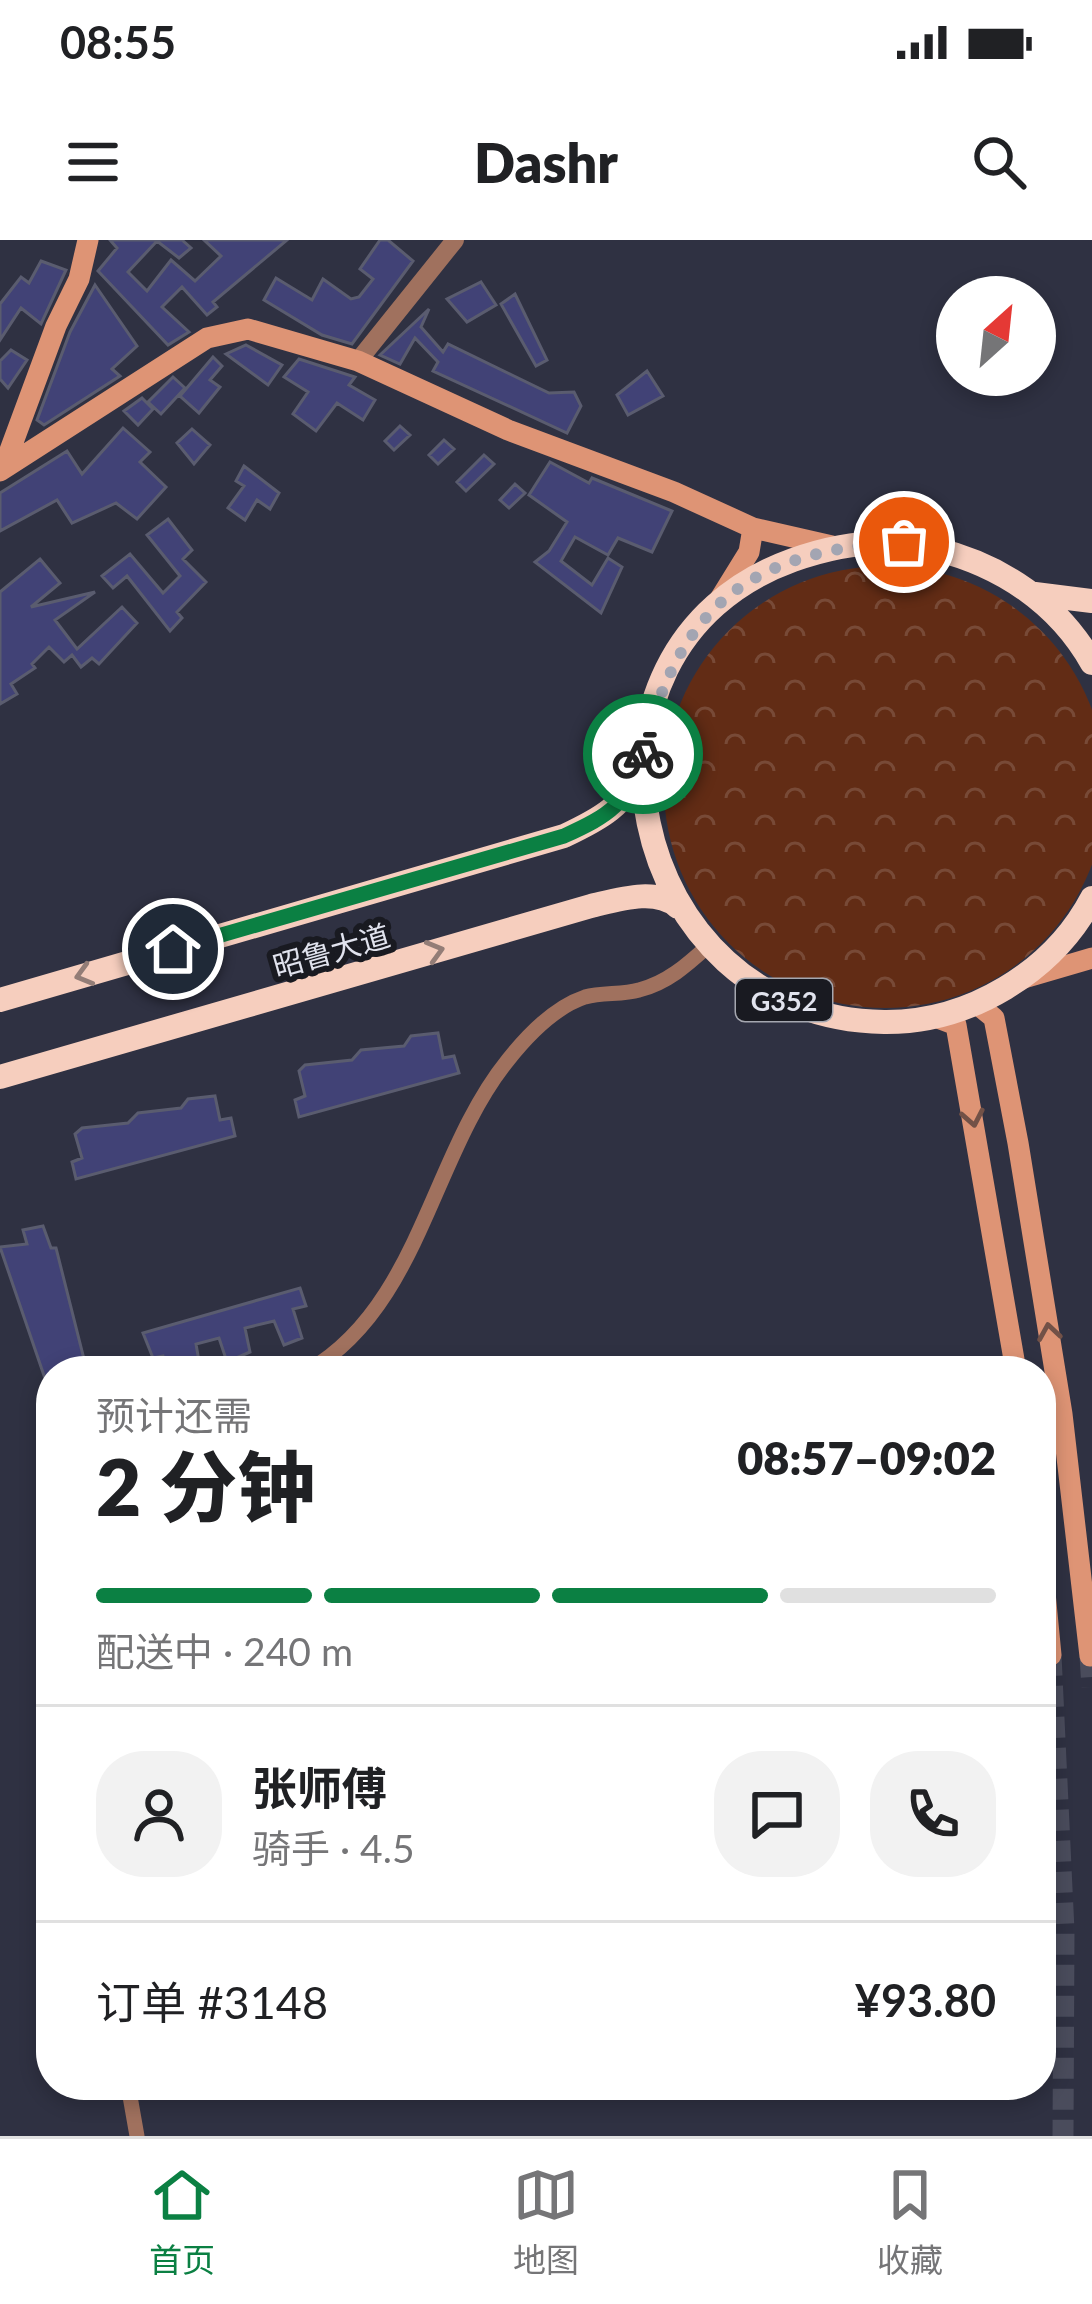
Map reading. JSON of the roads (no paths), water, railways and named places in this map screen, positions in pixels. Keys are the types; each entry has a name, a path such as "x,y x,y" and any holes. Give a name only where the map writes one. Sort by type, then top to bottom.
{"highway":[{"name":"昭鲁大道","path":"0,1000 564,836 600,819 632,791 655,700 671,667 714,608 769,568 832,546 904,542 973,558 1034,594 1061,619 1092,663"},
{"name":"昭鲁大道","path":"1034,594 1092,602"},
{"name":"昭鲁大道","path":"643,753 643,807 651,842 677,907"},
{"name":"昭鲁大道","path":"0,1077 629,897 669,900 708,946 746,979 789,1003 836,1018 886,1022 935,1017 977,1004 1024,978 1078,925 1092,898"}],"main road":[{"path":"2,470 56,326 79,279 88,240"},
{"path":"2,470 207,338 248,329 358,361 508,430 674,491 753,528 832,546"},
{"path":"714,608 749,553 753,528"},
{"path":"1024,978 1092,958"},
{"path":"977,1004 994,1018 1052,1356"},
{"path":"935,1017 956,1025 1013,1356"},
{"path":"1056,1380 1090,1656"}],"street":[{"path":"358,361 455,240"},
{"path":"330,1356 376,1310 495,1079 517,1051 565,1007 587,996 638,990 662,981 708,946"},
{"path":"131,2100 137,2136"}],"tunnel":[{"path":"1090,1656 1092,1687"},
{"path":"1056,1761 1064,1931 1063,2136"}]}
